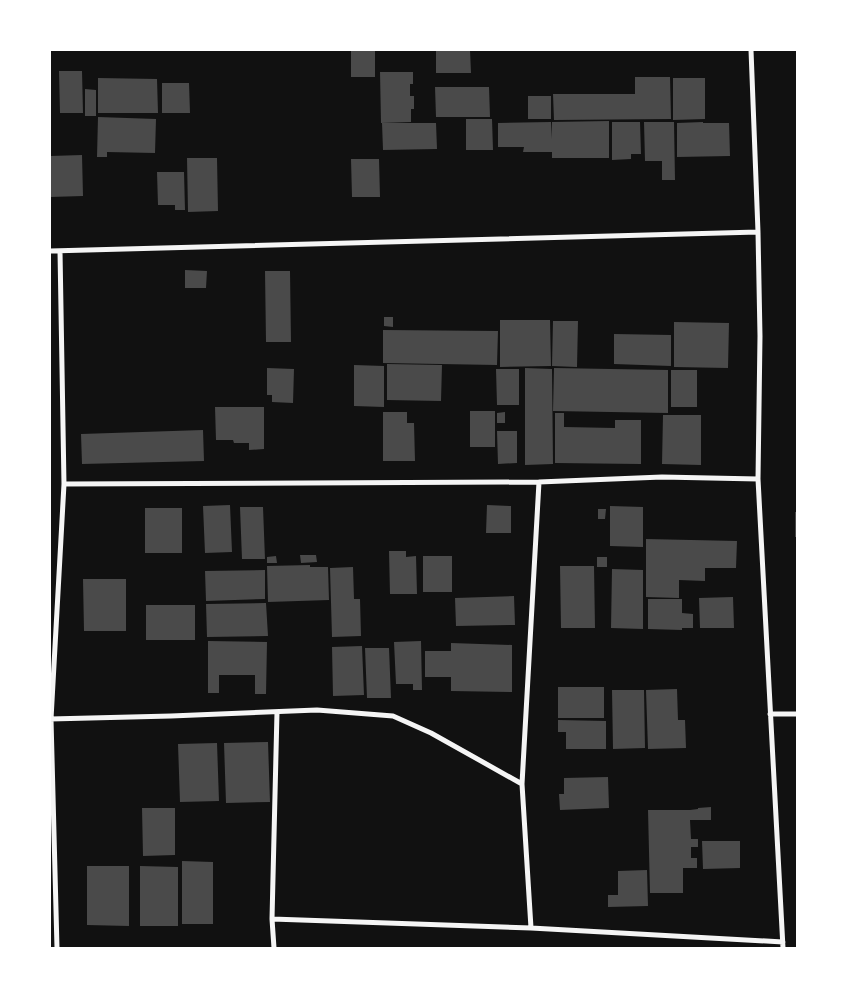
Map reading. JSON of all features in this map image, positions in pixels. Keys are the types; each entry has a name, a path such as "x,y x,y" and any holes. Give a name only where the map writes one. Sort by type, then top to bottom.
{"street":[{"path":"272,919 531,928 783,945 758,479 760,336 751,50"},
{"path":"50,251 758,232"},
{"path":"57,948 51,719 64,484 60,251"},
{"path":"64,484 539,482 662,477 758,479"},
{"path":"531,928 522,784 539,482"},
{"path":"51,719 317,710 393,716 431,733 522,784"},
{"path":"274,948 272,919 278,712"},
{"path":"770,714 797,714"}],"building":[{"path":"351,50 375,50 375,77 351,77"},
{"path":"436,50 470,50 471,73 436,73"},
{"path":"59,71 82,71 83,113 60,113"},
{"path":"380,72 413,72 413,84 410,84 410,96 414,96 411,122 381,123"},
{"path":"635,77 670,77 671,119 554,120 553,94 635,94"},
{"path":"98,78 157,79 158,113 98,113"},
{"path":"673,78 705,78 705,119 673,120"},
{"path":"162,83 189,83 190,113 162,113"},
{"path":"435,87 489,87 490,117 436,117"},
{"path":"85,89 96,90 96,116 85,116"},
{"path":"528,96 551,96 551,119 528,119"},
{"path":"98,117 156,119 155,153 107,152 107,157 97,157"},
{"path":"466,119 492,119 493,150 466,150"},
{"path":"609,121 609,158 552,158 552,152 523,152 524,147 498,147 498,123 551,122 552,139 552,122"},
{"path":"612,122 640,122 641,154 631,154 631,159 612,160"},
{"path":"644,122 674,122 675,180 662,180 662,161 645,161"},
{"path":"382,123 436,123 437,149 383,150"},
{"path":"677,123 729,123 730,156 677,157"},
{"path":"82,155 83,196 50,197 50,156"},
{"path":"187,158 217,158 218,211 188,212"},
{"path":"351,159 379,159 380,197 352,197"},
{"path":"157,172 184,172 185,210 175,210 175,205 158,205"},
{"path":"185,270 207,271 206,288 185,288"},
{"path":"265,271 290,271 291,342 266,342"},
{"path":"384,317 393,317 393,327 384,326"},
{"path":"500,320 550,320 551,366 500,367"},
{"path":"553,321 578,321 577,367 552,366"},
{"path":"674,322 729,323 728,368 674,367"},
{"path":"383,330 498,331 497,365 383,363"},
{"path":"614,334 671,335 671,366 614,364"},
{"path":"387,364 442,365 441,401 387,400"},
{"path":"354,365 384,366 384,407 354,406"},
{"path":"267,368 294,369 293,403 272,402 272,395 267,395"},
{"path":"525,368 552,369 553,464 525,465"},
{"path":"554,368 668,370 668,413 553,411"},
{"path":"496,369 519,369 519,405 497,405"},
{"path":"671,370 697,370 697,407 671,407"},
{"path":"215,407 264,407 264,449 249,450 249,443 234,443 233,440 216,440"},
{"path":"470,411 495,411 495,447 470,447"},
{"path":"383,412 407,412 407,423 414,423 415,461 383,461"},
{"path":"505,412 505,423 497,423 497,413"},
{"path":"555,413 564,413 564,427 615,428 615,420 641,420 641,464 555,463"},
{"path":"663,415 701,415 701,465 662,464"},
{"path":"203,430 204,461 82,464 81,434"},
{"path":"497,431 517,431 517,463 498,464"},
{"path":"230,505 232,552 205,553 203,506"},
{"path":"487,505 511,506 511,533 486,533"},
{"path":"610,506 643,507 643,547 610,546"},
{"path":"240,507 263,507 265,559 242,559"},
{"path":"145,508 182,508 182,553 145,553"},
{"path":"598,509 606,509 605,519 598,519"},
{"path":"795,512 797,512 797,537 795,537"},
{"path":"646,539 737,541 736,568 705,568 705,581 679,580 679,598 646,597"},
{"path":"389,551 406,551 406,557 416,556 417,594 390,594"},
{"path":"300,555 316,555 317,562 301,563"},
{"path":"276,556 277,563 267,563 267,557"},
{"path":"423,556 452,556 452,592 423,592"},
{"path":"597,557 607,557 607,567 597,567"},
{"path":"310,565 310,567 328,567 329,600 268,602 267,566"},
{"path":"560,566 594,566 595,628 561,628"},
{"path":"353,567 354,599 360,599 361,636 332,637 330,568"},
{"path":"612,569 643,570 643,629 611,628"},
{"path":"265,570 265,599 206,601 205,571"},
{"path":"83,579 126,579 126,631 84,631"},
{"path":"514,596 515,625 456,626 455,598"},
{"path":"733,597 734,628 700,628 699,598"},
{"path":"648,599 682,599 682,613 693,614 693,628 682,628 682,630 648,629"},
{"path":"266,603 268,636 207,637 206,604"},
{"path":"146,605 195,605 195,640 146,640"},
{"path":"208,641 267,642 266,694 255,694 255,675 219,675 219,693 208,693"},
{"path":"421,641 422,690 413,690 413,684 396,684 394,642"},
{"path":"451,643 512,645 512,692 451,691 451,677 425,677 425,651 451,651"},
{"path":"362,646 364,695 333,696 332,647"},
{"path":"365,648 389,648 391,698 367,698"},
{"path":"558,687 604,687 604,718 558,718"},
{"path":"677,689 678,720 685,720 686,748 648,749 646,690"},
{"path":"612,690 644,690 645,748 613,749"},
{"path":"558,720 606,721 606,749 566,749 566,732 558,732"},
{"path":"268,742 270,802 226,803 224,743"},
{"path":"217,743 219,801 180,802 178,744"},
{"path":"608,777 609,808 560,810 559,794 564,794 564,778"},
{"path":"711,807 711,820 690,820 691,839 698,839 698,847 691,847 691,858 697,858 697,868 683,868 683,893 650,893 648,810 690,810"},
{"path":"142,808 175,808 175,855 143,856"},
{"path":"702,841 740,841 740,868 703,869"},
{"path":"182,861 213,862 213,924 182,924"},
{"path":"87,866 129,866 129,926 87,925"},
{"path":"140,866 178,867 178,926 140,926"},
{"path":"647,870 648,906 608,907 608,895 618,895 618,871"}]}
